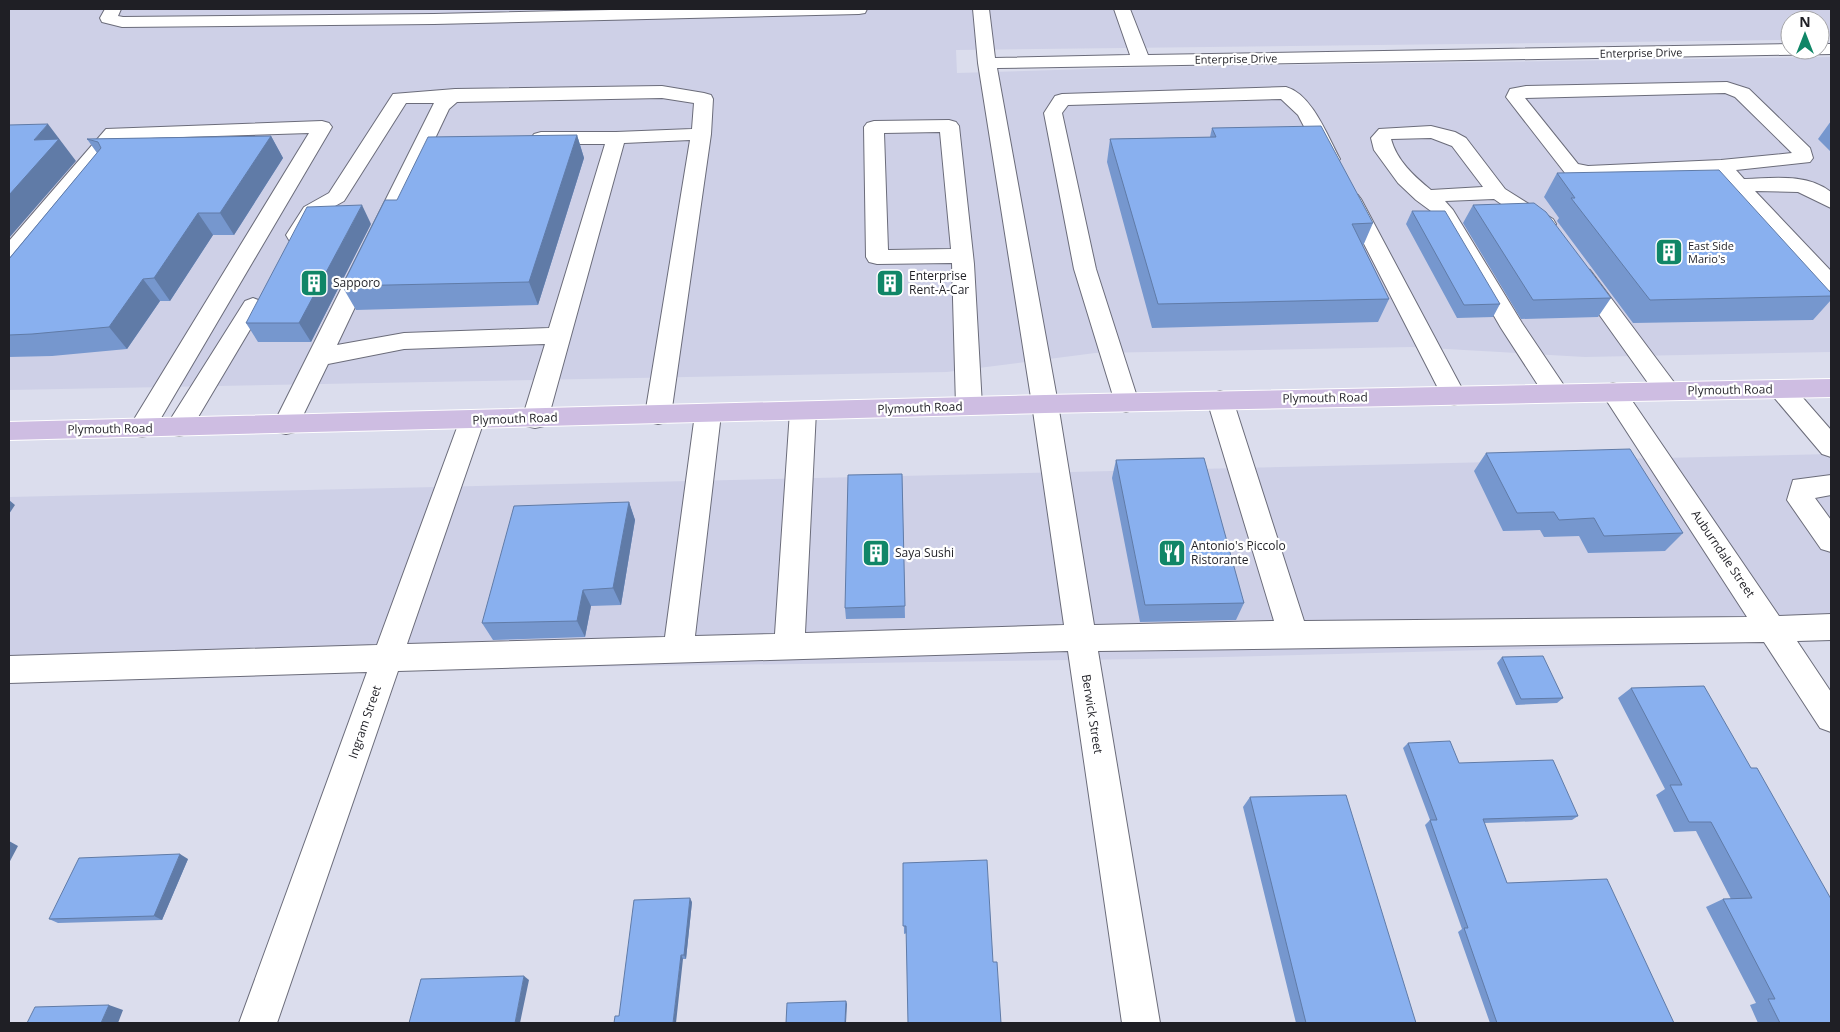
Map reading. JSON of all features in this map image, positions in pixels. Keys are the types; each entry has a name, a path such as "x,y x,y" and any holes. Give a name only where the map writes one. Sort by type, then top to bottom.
{"main road":[{"name":"Plymouth Road","path":"9,431 471,421 1126,402 1831,388"}],"street":[{"path":"113,9 108,18 122,22 436,14 859,9"},
{"path":"981,9 987,63 1045,404"},
{"path":"1122,9 1140,60"},
{"name":"Enterprise Drive","path":"987,63 1831,49"},
{"path":"1721,166 1803,158 1803,154 1800,148 1742,93 1727,87 1526,92 1517,93 1515,97 1566,164 1572,169 1588,172 1721,166 1831,284"},
{"path":"287,250 311,212 337,196 400,98 455,95 662,92 704,99 701,134 658,415"},
{"path":"1126,402 1086,269 1053,113 1062,100 1286,94 1306,112 1454,396"},
{"path":"286,425 319,357 434,140 442,106 455,95"},
{"path":"962,256 877,257 874,127 949,126 962,256 969,406"},
{"path":"9,255 113,133 322,127 142,428"},
{"path":"39,250 136,131"},
{"path":"1556,394 1512,328 1442,210 1405,179 1384,150 1380,138 1386,134 1431,132 1448,136 1459,142 1498,193 1545,224 1667,391"},
{"path":"521,138 616,138 701,134"},
{"path":"534,419 616,138"},
{"path":"1740,186 1801,185 1821,192 1831,202"},
{"path":"1423,196 1498,193"},
{"path":"179,427 253,306"},
{"path":"319,357 404,341 559,336"},
{"path":"1782,389 1831,447"},
{"name":"Auburndale Street","path":"1612,392 1773,628 1831,718"},
{"path":"1220,400 1293,634"},
{"name":"Berwick Street","path":"1045,404 1140,1023"},
{"path":"789,646 802,411"},
{"path":"678,650 708,414"},
{"name":"Ingram Street","path":"258,1023 471,421"},
{"path":"1831,485 1803,487 1801,500 1831,541"},
{"path":"9,669 1080,638 1293,634 1719,631 1831,626"}],"shaded area":[{"path":"9,9 1831,9 1830,36 1830,10 1780,10 1780,40 956,50 957,73 1153,67 1780,58 1780,60 1830,60 1831,57 1831,352 1585,357 1411,347 1095,353 947,372 9,390"},
{"path":"1831,454 1831,641 1144,659 9,675 9,497"}],"building":[{"path":"48,124 34,140 59,139 9,195 9,125"},
{"path":"1321,126 1373,223 1352,224 1389,299 1158,304 1110,139 1216,137 1212,128"},
{"path":"577,135 529,282 342,286 385,200 397,200 428,137"},
{"path":"271,136 220,213 198,213 154,278 143,279 109,327 9,335 9,259 101,148 98,142 87,139"},
{"name":"East Side Mario's","path":"1719,170 1831,293 1831,296 1650,300 1571,198 1575,198 1557,173"},
{"path":"1534,203 1546,212 1611,298 1533,300 1473,205"},
{"path":"362,205 299,323 246,323 307,207"},
{"path":"1412,211 1445,211 1500,304 1464,305"},
{"path":"1630,449 1683,533 1604,536 1594,518 1559,520 1554,512 1517,513 1486,453"},
{"name":"Antonio's Piccolo Ristorante","path":"1204,458 1244,603 1145,605 1116,460"},
{"name":"Saya Sushi","path":"902,474 905,606 845,608 848,475"},
{"path":"629,502 613,588 583,590 577,621 482,623 514,506"},
{"path":"1543,656 1563,698 1521,699 1502,657"},
{"path":"1704,686 1751,768 1757,768 1831,899 1831,1023 1780,1023 1768,999 1775,999 1723,899 1752,898 1711,822 1689,822 1670,785 1682,785 1631,688"},
{"path":"1450,741 1459,763 1553,760 1578,816 1483,819 1507,883 1607,879 1674,1023 1497,1023 1464,928 1468,928 1430,820 1437,820 1408,743"},
{"path":"1346,795 1416,1023 1306,1023 1250,797"},
{"path":"180,854 154,916 49,919 79,858"},
{"path":"987,860 993,962 997,962 1001,1023 908,1023 906,926 903,926 903,863"},
{"path":"690,898 684,955 681,955 673,1023 614,1023 615,1016 619,1016 634,900"},
{"path":"524,976 515,1023 409,1023 421,979"},
{"path":"846,1001 845,1023 786,1023 787,1003"},
{"path":"109,1005 101,1023 27,1023 35,1007"}],"place":[{"name":"East Side Mario's","path":"1669,252"},
{"name":"Sapporo","path":"314,283"},
{"name":"Enterprise Rent-A-Car","path":"890,283"},
{"name":"Saya Sushi","path":"876,553"},
{"name":"Antonio's Piccolo Ristorante","path":"1172,553"}]}
